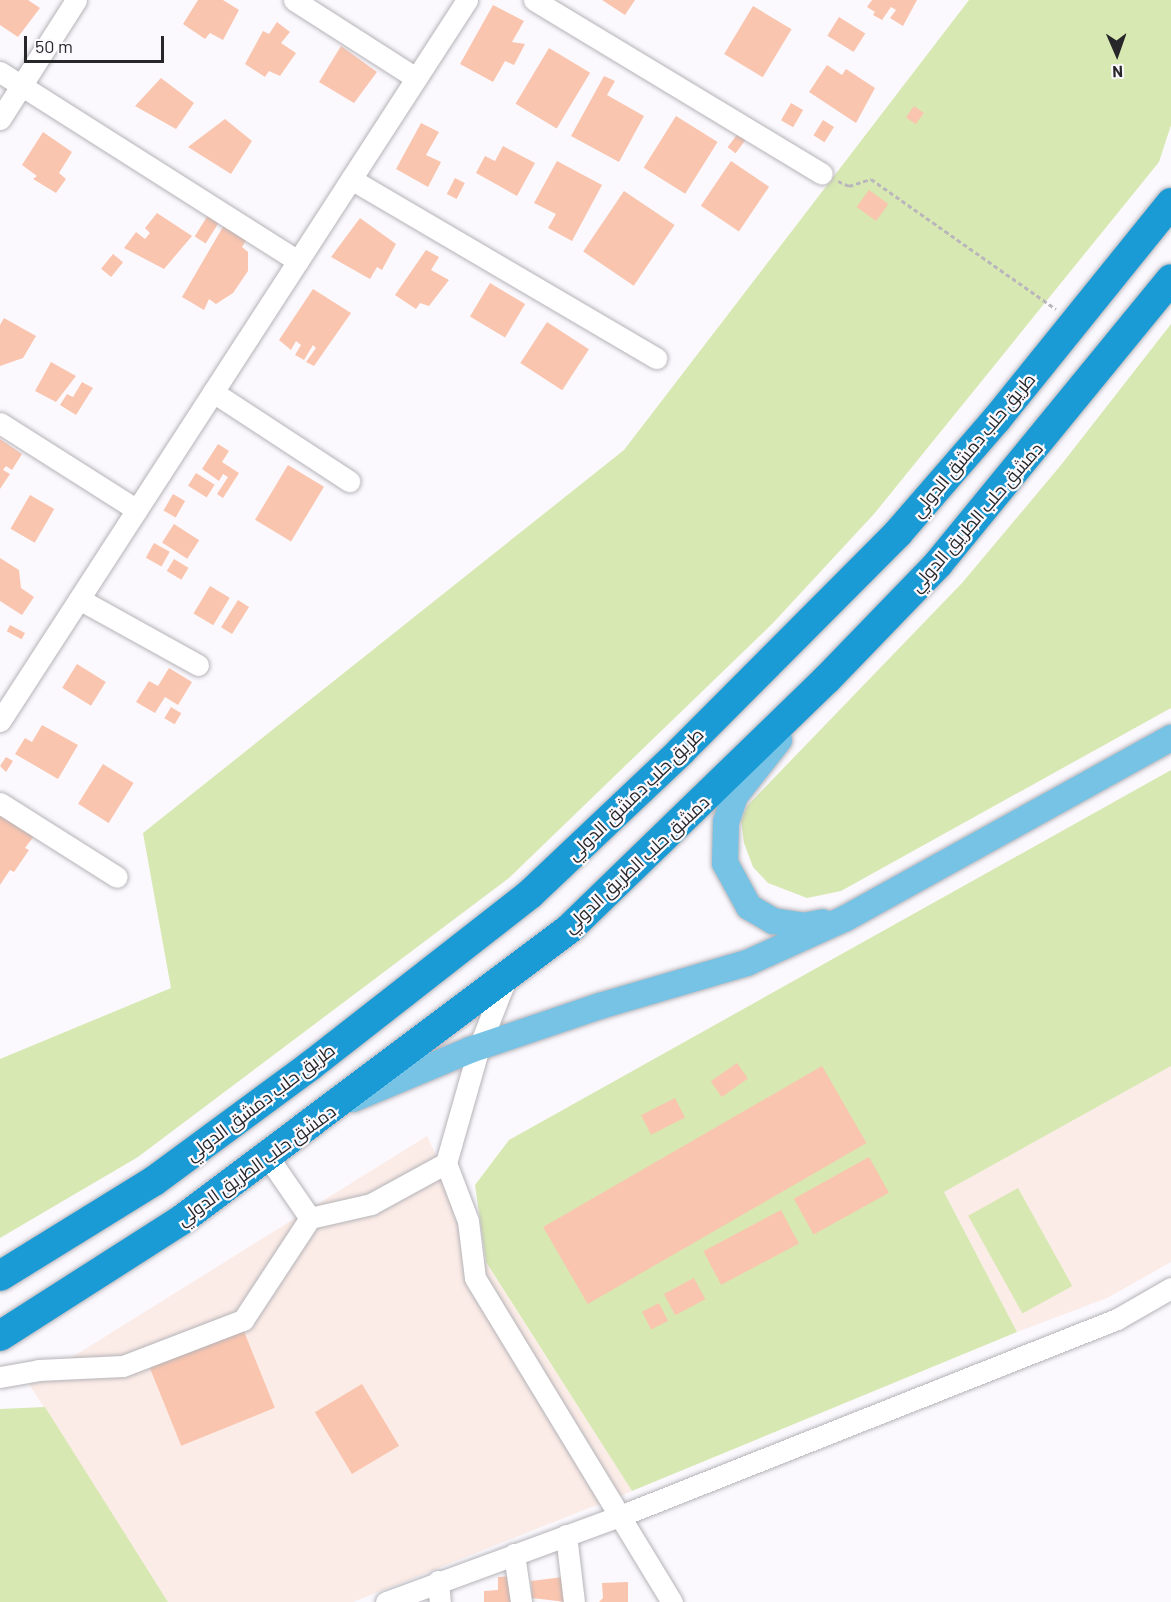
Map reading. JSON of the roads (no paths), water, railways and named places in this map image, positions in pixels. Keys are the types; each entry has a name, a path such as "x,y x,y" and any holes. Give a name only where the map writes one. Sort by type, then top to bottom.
{"highway":[{"name":"طريق حلب دمشق الدولي","path":"0,1276 154,1181 310,1066 530,894 681,751 898,533 1171,203"},
{"name":"دمشق حلب الطريق الدولي","path":"0,1336 180,1221 340,1104 571,927 827,679 938,564 1171,279"}],"main road":[{"path":"827,679 735,796 722,847 731,880 749,907 773,921 803,926 846,918"},
{"path":"340,1104 479,1047 747,963 846,918 1171,738"}],"street":[{"path":"0,119 76,0"},
{"path":"294,0 416,78"},
{"path":"0,721 467,0"},
{"path":"534,0 822,174"},
{"path":"0,72 298,261"},
{"path":"351,179 656,358"},
{"path":"213,392 349,481"},
{"path":"0,423 137,510"},
{"path":"79,599 198,665"},
{"path":"0,803 117,877"},
{"path":"507,976 479,1047 446,1163 468,1221 476,1278 672,1602"},
{"path":"268,1156 310,1218"},
{"path":"0,1377 38,1370 123,1366 243,1320 310,1218 371,1204 446,1163"},
{"path":"386,1602 620,1516 1117,1318 1171,1288"},
{"path":"566,1535 574,1602"},
{"path":"514,1554 520,1602"},
{"path":"438,1581 440,1602"}]}
